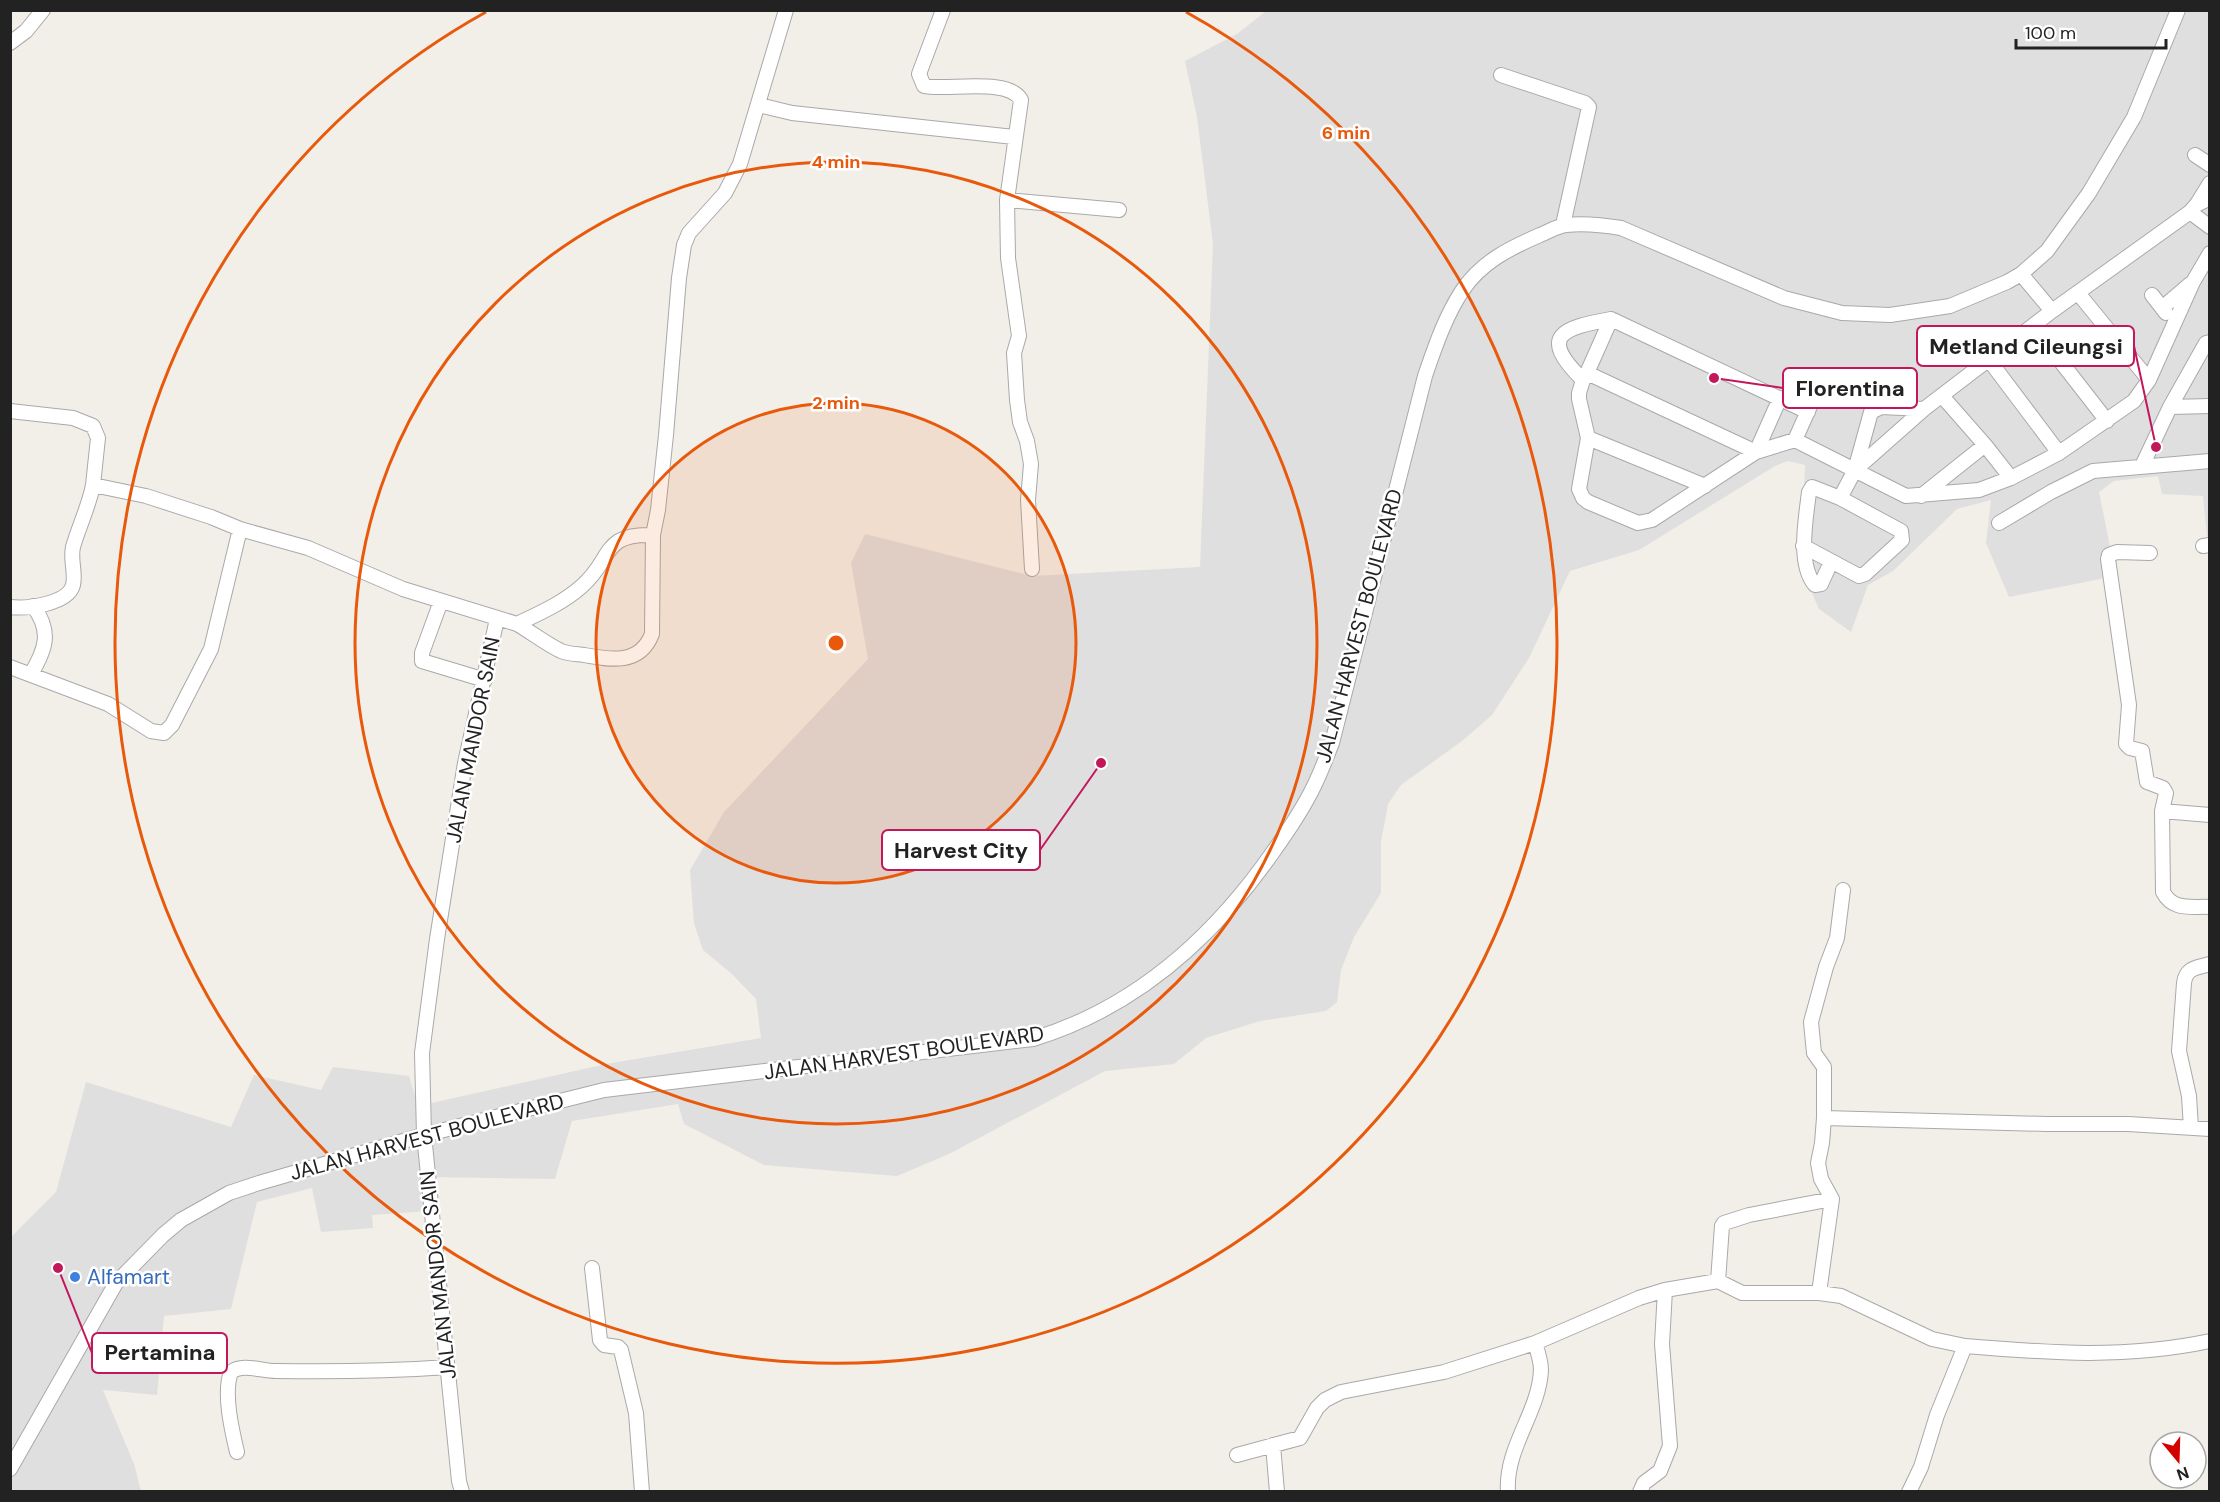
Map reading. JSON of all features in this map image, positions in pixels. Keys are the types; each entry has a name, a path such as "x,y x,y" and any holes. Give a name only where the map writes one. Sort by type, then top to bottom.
{"street":[{"path":"10,43 26,31 43,10"},
{"path":"517,624 562,652 607,659 628,657 642,651 648,643 652,633 652,535 660,488 684,245 689,233 725,193 740,164 786,10"},
{"path":"943,10 920,74 921,82 929,87 980,86 1012,90 1021,100 1014,137 1007,200 1008,258 1019,336 1014,353 1017,399 1020,422 1028,441 1031,464 1028,500 1032,568"},
{"name":"JALAN HARVEST BOULEVARD","path":"10,1469 116,1283 181,1220 229,1193 424,1135 604,1090 1033,1040 1090,1018 1122,1000 1161,973 1215,924 1244,892 1294,822 1314,787 1332,744 1425,376 1441,331 1462,291 1476,274 1496,257 1516,245 1563,225 1600,225 1621,228 1784,298 1842,313 1890,315 1950,306 2007,282 2047,251 2101,174 2134,117 2178,10"},
{"path":"1501,75 1585,103 1589,107 1563,225"},
{"path":"759,105 792,113 1014,137"},
{"path":"2195,155 2210,165"},
{"path":"2193,208 2210,183"},
{"path":"1847,485 1924,409 2052,311 2210,198"},
{"path":"1007,200 1119,210"},
{"path":"2193,208 2210,227"},
{"path":"1832,562 1821,584 1815,585 1810,576 1803,546 1809,492 1812,487 1847,485 1906,496 1979,490 2011,478 2059,453 2134,401 2149,380 2193,282 2210,254"},
{"path":"2021,273 2052,311"},
{"path":"2162,308 2193,282"},
{"path":"2078,293 2149,380"},
{"path":"2152,295 2175,324"},
{"path":"1611,319 1579,393 1588,438 1579,489 1580,494 1588,502 1638,523 1652,520 1756,452 1795,440 1820,384"},
{"path":"1756,452 1585,377 1569,366 1559,346 1560,337 1565,331 1611,319 1808,412"},
{"path":"2033,326 2108,421"},
{"path":"2142,466 2170,408 2208,341"},
{"path":"1989,360 2059,453"},
{"path":"1942,396 2011,478"},
{"path":"1756,452 1780,398"},
{"path":"2170,408 2210,406"},
{"path":"1847,485 1871,412 1881,407 1924,409"},
{"path":"10,411 73,418 93,426 98,438 93,485 72,553 74,584 60,598 33,606 10,607"},
{"path":"1588,438 1705,486"},
{"path":"1795,440 1899,528 1902,535 1902,540 1863,575 1856,575 1803,546"},
{"path":"1921,496 1985,445"},
{"path":"1999,523 2092,471 2210,461"},
{"path":"93,485 146,496 240,529 308,548 403,589 497,619"},
{"path":"10,667 108,704 151,732 158,734 168,730 212,649 240,529"},
{"name":"JALAN MANDOR SAIN","path":"462,1491 459,1481 424,1135 422,1053 465,763 497,619 517,624 547,610 584,584 613,545 624,537 636,534 652,535"},
{"path":"2150,553 2117,552 2109,555 2108,559 2129,705 2126,744 2130,748 2142,751 2147,782 2163,788 2166,793 2162,811 2163,892 2169,902 2174,905 2210,907"},
{"path":"441,601 422,662 485,680"},
{"path":"31,674 43,651 45,641 43,621 33,606"},
{"path":"2162,811 2210,815"},
{"path":"1819,1293 1832,1199 1821,1179 1818,1163 1824,1118 1824,1067 1814,1053 1811,1022 1826,967 1838,938 1843,890"},
{"path":"2191,1128 2189,1096 2179,1051 2184,983 2186,973 2210,964"},
{"path":"1824,1118 2128,1124 2210,1129"},
{"path":"1718,1281 1724,1223 1749,1215 1832,1199"},
{"path":"592,1268 600,1340 604,1345 618,1347 621,1350 632,1392 640,1443 642,1491"},
{"path":"1237,1455 1300,1438 1317,1408 1325,1400 1341,1392 1444,1372 1535,1343 1665,1290 1718,1281 1742,1293 1819,1293 1841,1296 1932,1339 1965,1346 2055,1353 2111,1354 2186,1346 2210,1341"},
{"path":"1640,1491 1644,1483 1660,1471 1670,1446 1662,1344 1665,1290"},
{"path":"1508,1491 1509,1464 1538,1388 1540,1370 1535,1343"},
{"path":"1908,1491 1921,1467 1937,1415 1965,1346"},
{"path":"237,1452 228,1388 231,1372 237,1369 243,1367 271,1371 388,1371 448,1367"},
{"path":"1273,1445 1277,1491"}],"shaded area":[{"path":"1266,11 2209,11 2209,558 2203,496 2162,494 2158,476 2114,481 2099,492 2116,576 2009,597 1986,543 1991,500 1957,509 1893,571 1868,585 1851,632 1819,609 1801,568 1805,465 1788,461 1775,466 1639,550 1570,571 1529,658 1492,715 1462,741 1401,785 1388,804 1381,842 1381,893 1354,937 1341,970 1337,1002 1326,1011 1260,1021 1206,1038 1174,1064 1105,1071 951,1153 897,1176 764,1165 684,1124 678,1104 572,1121 555,1179 430,1177 428,1211 372,1215 373,1228 321,1232 312,1188 257,1202 231,1309 164,1316 157,1395 103,1390 134,1464 141,1491 11,1491 10,1238 56,1192 86,1082 231,1127 254,1075 321,1090 333,1067 409,1076 418,1106 606,1064 761,1038 756,999 732,974 703,950 694,923 690,870 724,812 868,659 851,563 865,534 1032,576 1200,567 1213,244 1197,117 1185,61 1237,34"}],"place":[{"name":"Florentina","path":"1714,378"},
{"name":"Metland Cileungsi","path":"2156,447"},
{"name":"Harvest City","path":"1101,763"},
{"name":"Pertamina","path":"58,1268"},
{"name":"Alfamart","path":"75,1277"}]}
